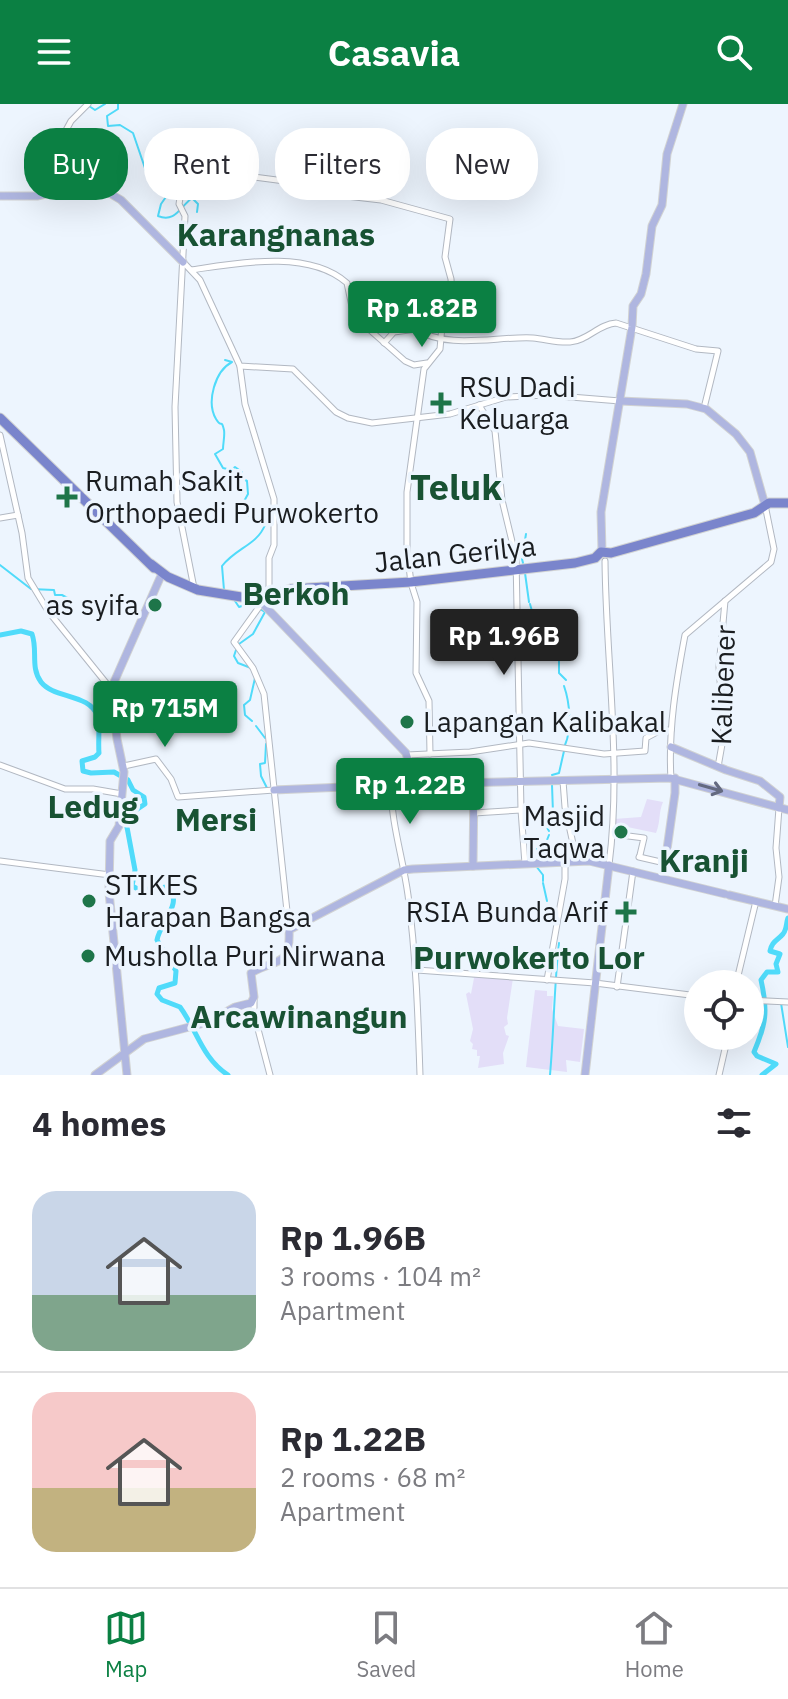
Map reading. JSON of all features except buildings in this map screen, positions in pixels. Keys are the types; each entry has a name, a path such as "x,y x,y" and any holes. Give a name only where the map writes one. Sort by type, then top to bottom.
{"highway":[{"path":"0,418 162,575 200,592 242,598"},
{"name":"Jalan Gerilya","path":"264,603 296,589 410,583 516,572 575,564 595,558 603,560 748,516 766,506 788,504"},
{"path":"162,575 195,589 264,603"}],"main road":[{"path":"603,560 601,512 633,306 643,287 652,225 662,207 665,163 683,104"},
{"path":"0,196 24,197"},
{"path":"119,200 183,262"},
{"path":"620,401 687,404 704,408 736,434 750,452 766,506"},
{"path":"127,1075 110,875 110,841 118,828 124,769 111,689 162,575"},
{"path":"264,603 407,755 415,784"},
{"path":"672,744 718,767 760,781 780,797 779,808"},
{"path":"274,790 474,782 673,780 788,810"},
{"path":"665,863 675,793 673,780"},
{"path":"473,866 474,782"},
{"path":"95,1075 144,1039 194,1026 253,1002 251,973 273,965 286,956 292,928 405,870 565,862 609,865 788,909"},
{"path":"585,1075 609,865"}],"street":[{"path":"67,128 88,105"},
{"path":"195,589 177,502 175,407 185,168 315,185 327,193 390,202 450,219 445,257 452,294 443,314 440,349 425,365 408,479 407,547 410,583 417,602 416,673 429,701 430,754"},
{"path":"190,270 263,260 322,267 347,283 354,316 409,363 425,365"},
{"path":"183,262 200,280 240,366 247,414 275,503 274,545 269,558 264,603 236,636 237,646 254,669 264,694 292,928"},
{"path":"384,343 394,332 416,329 441,338 532,338 572,342 610,323 632,327 696,349 718,351 704,408"},
{"path":"240,366 293,369 327,406 348,418 380,423 450,414 502,397 546,395 620,401"},
{"path":"479,405 495,431 502,500 516,572 520,781 525,864"},
{"path":"0,435 26,556 26,572 34,589 111,689"},
{"path":"673,780 676,681 685,635 773,560 774,549 766,506"},
{"path":"0,518 18,515"},
{"path":"603,560 614,754 613,834 609,865"},
{"name":"Kalibener","path":"718,767 724,733 719,667 725,601"},
{"path":"407,755 470,752 520,744 614,754 644,751 645,741 650,735 672,744"},
{"path":"124,769 156,759 180,797 274,790"},
{"path":"0,765 65,789 93,789 123,794"},
{"path":"563,781 565,807 577,862"},
{"path":"391,785 392,812 405,870 417,970 420,1075"},
{"path":"775,906 779,877 776,850 779,808"},
{"path":"473,813 521,810"},
{"path":"613,834 643,838 617,987"},
{"path":"640,856 665,863"},
{"path":"0,861 110,875"},
{"path":"552,981 565,862"},
{"path":"739,970 756,901"},
{"path":"417,970 595,983 684,994"},
{"path":"764,1001 788,1002"},
{"path":"253,1002 270,1075"},
{"path":"719,1075 725,1050"}],"shaded area":[{"path":"647,799 663,802 656,833 613,824 614,819 641,817"},
{"path":"469,976 513,978 508,1024 504,1027 509,1036 503,1053 504,1064 478,1068 480,1056 477,1056 477,1050 472,1049 470,1041 473,1029 466,994 471,994 474,978"},
{"path":"535,990 547,991 547,996 553,996 552,1009 558,1026 584,1029 580,1062 566,1060 567,1072 526,1067"}],"waterway":[{"path":"89,106 95,110 105,104"},
{"path":"118,104 118,109 107,116 108,126 120,125 133,133 147,174 175,184 161,204 158,216 173,216 192,198 198,204 197,212"},
{"path":"224,590 222,566 257,537 265,525 248,515 242,505 248,494 247,481 234,474 242,472 235,467 231,470 223,468 215,454 223,449 224,432 213,412 212,396 221,372 232,362 225,360"},
{"path":"523,563 528,550 524,546 526,534"},
{"path":"0,565 31,589 54,590 55,595 73,601"},
{"path":"525,573 529,602"},
{"path":"235,601 239,607 250,603 265,612 253,634 239,644"},
{"path":"530,604 537,647 555,651"},
{"path":"0,635 21,631 32,634 36,671 41,682 94,709 99,720 99,753 82,761 83,771 114,772 128,780 133,790 144,797 145,804 130,814 126,822 135,870 132,886 140,890 167,887 173,899 173,906 157,940 176,971 175,983 159,988 157,994 162,1000 180,1007 206,1052 228,1075"},
{"path":"236,650 234,656 238,663 251,668"},
{"path":"559,656 559,673 566,680"},
{"path":"252,721 245,715 244,705 250,700 255,678"},
{"path":"564,686 569,716 565,745"},
{"path":"256,726 265,738"},
{"path":"266,744 265,763 260,764 267,788"},
{"path":"552,775 559,773 564,751"},
{"path":"549,831 546,826 553,813 552,785"},
{"path":"534,861 537,849 545,845 549,835"},
{"path":"536,866 543,875 543,881"},
{"path":"543,883 547,901"},
{"name":"Kranji","path":"762,1075 776,1064 754,1052 765,1017 761,980 767,972 778,972 776,964 780,954 770,951 784,932 788,918"},
{"path":"550,1075 559,943"},
{"path":"781,1003 788,1047"}],"place":[{"name":"RSU Dadi Keluarga","path":"441,403"},
{"name":"Rumah Sakit Orthopaedi Purwokerto","path":"67,497"},
{"name":"as syifa","path":"155,605"},
{"name":"Lapangan Kalibakal","path":"407,722"},
{"name":"Masjid Taqwa","path":"621,832"},
{"name":"STIKES Harapan Bangsa","path":"89,901"},
{"name":"RSIA Bunda Arif","path":"626,912"},
{"name":"Musholla Puri Nirwana","path":"88,956"}],"district":[{"name":"Karangnanas","path":"276,235"},
{"name":"Teluk","path":"456,487"},
{"name":"Berkoh","path":"296,594"},
{"name":"Ledug","path":"93,807"},
{"name":"Mersi","path":"216,820"},
{"name":"Kranji","path":"704,861"},
{"name":"Purwokerto Lor","path":"529,958"},
{"name":"Arcawinangun","path":"299,1017"}]}
